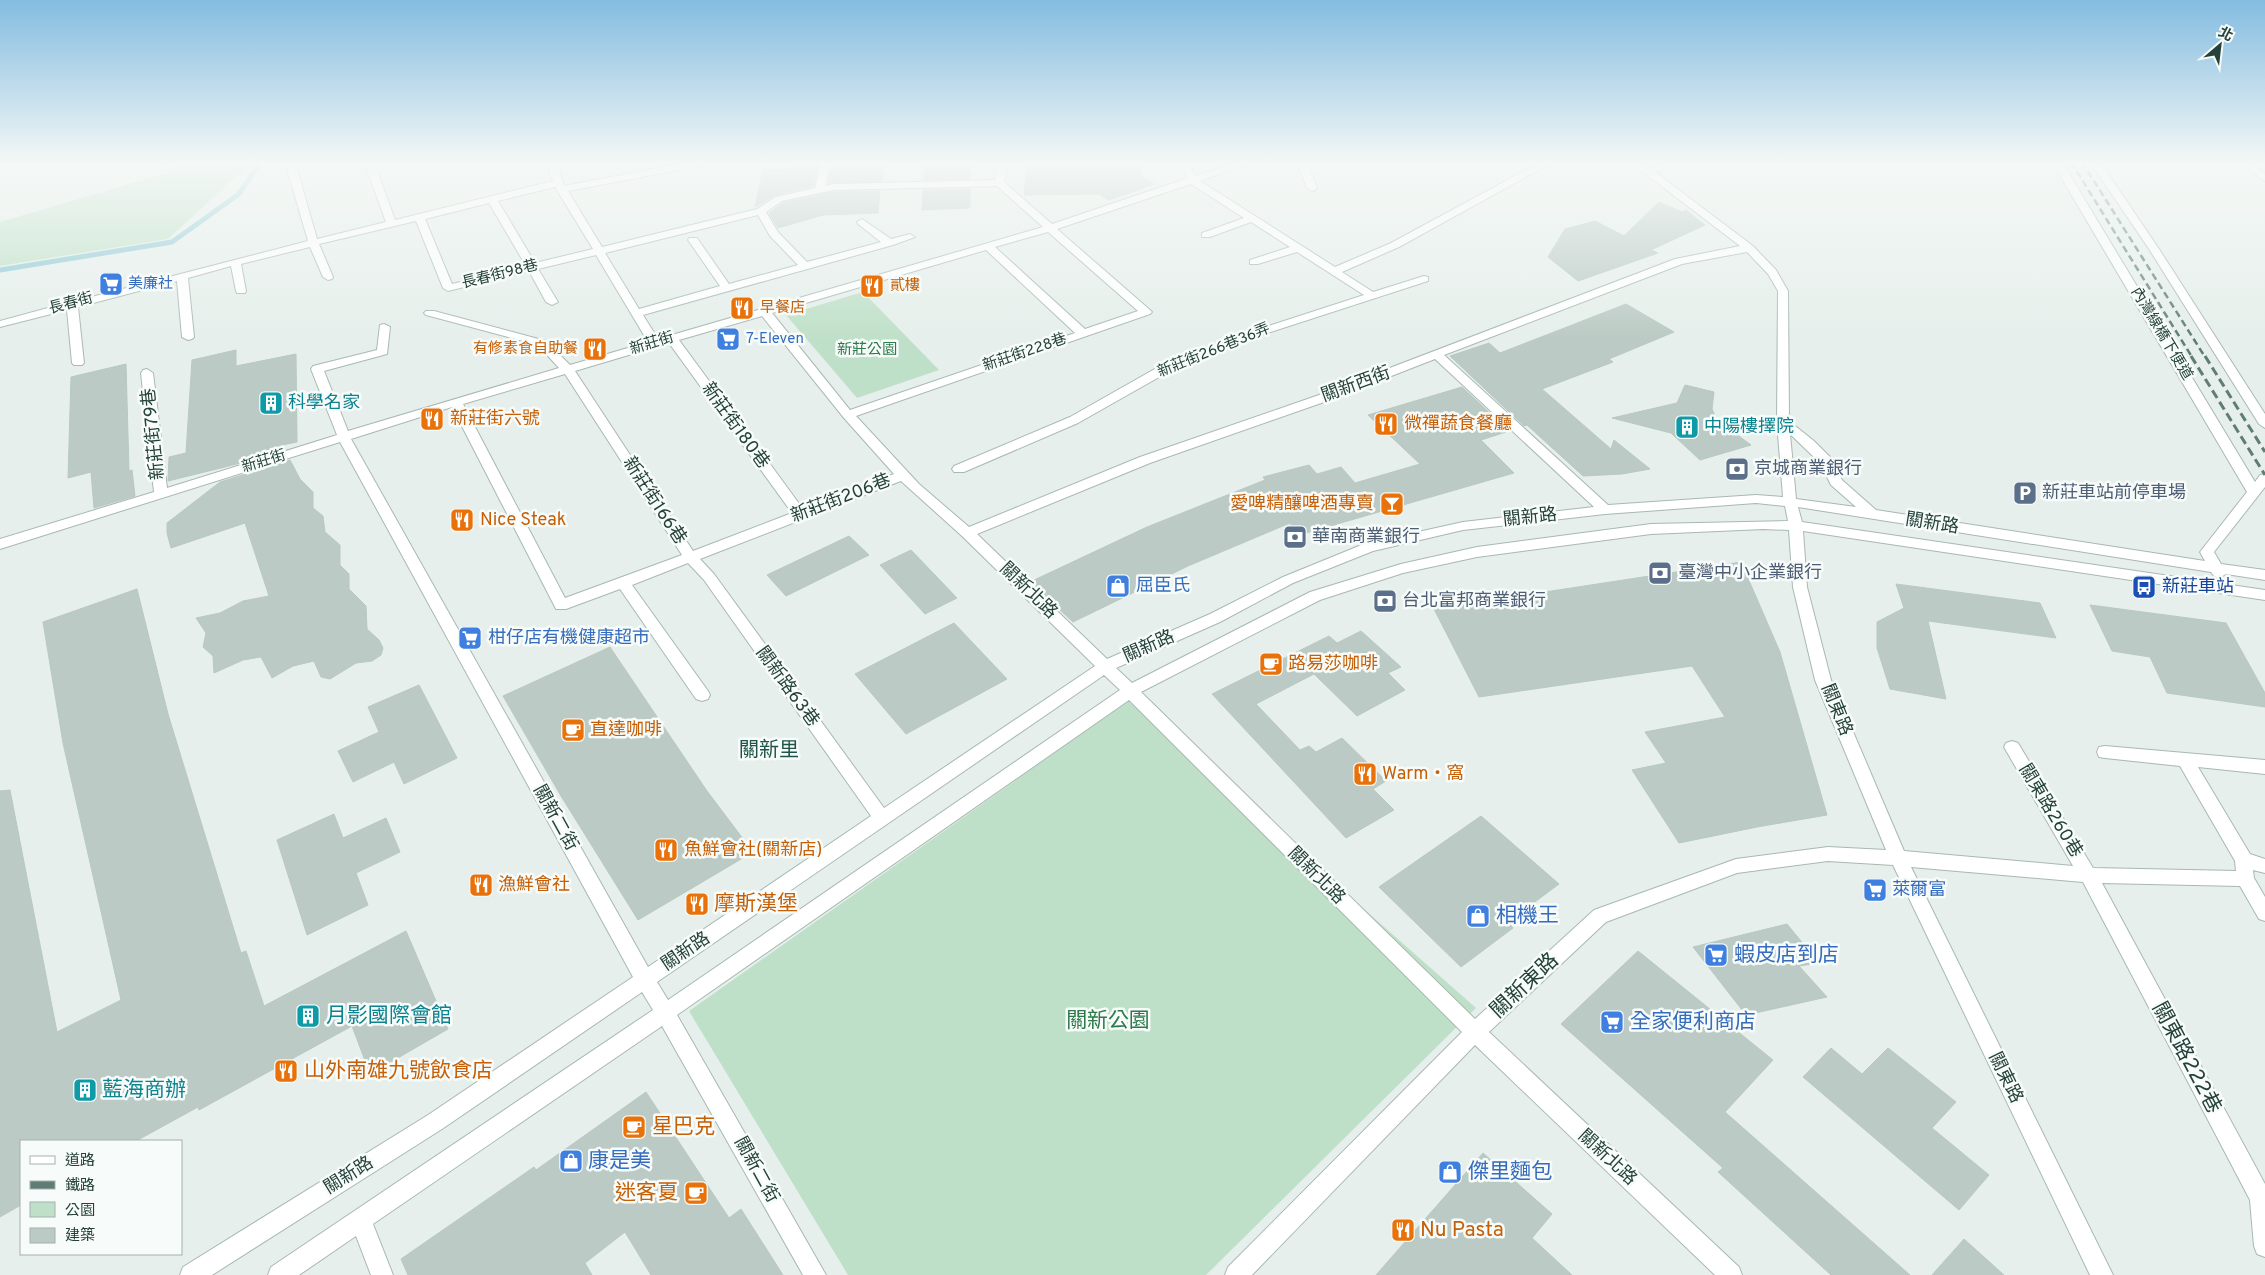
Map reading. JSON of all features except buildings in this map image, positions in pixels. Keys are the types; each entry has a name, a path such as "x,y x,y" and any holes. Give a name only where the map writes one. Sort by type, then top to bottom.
{"street":[{"path":"307,222 313,242 328,277"},
{"name":"長春街","path":"0,324 72,303 397,222"},
{"name":"長春街98巷","path":"421,222 448,288 722,222"},
{"path":"505,222 552,302"},
{"path":"581,222 654,343"},
{"path":"767,222 774,234 805,266"},
{"path":"862,222 889,243"},
{"path":"1043,222 1146,312 1082,333"},
{"name":"新莊街","path":"0,544 456,402 1070,222"},
{"path":"1206,235 1243,222"},
{"path":"1257,222 1371,295"},
{"path":"1334,271 1395,245 1438,222"},
{"name":"關東路","path":"1713,222 1749,248 1772,272 1783,291 1783,422 1787,488 1796,526 1800,588 1823,680 1898,858 2102,1275"},
{"name":"內灣線橋下便道","path":"2093,222 2254,492"},
{"path":"2135,222 2265,424"},
{"path":"636,313 910,237"},
{"path":"693,240 726,288"},
{"name":"新莊街228巷","path":"848,415 1082,333 988,246"},
{"path":"1254,262 1298,248"},
{"name":"關新西街","path":"967,533 1145,460 1323,398 1679,261 1749,248"},
{"path":"235,262 241,291"},
{"path":"182,276 188,337"},
{"name":"新莊街266巷36弄","path":"958,469 1074,420 1164,369 1248,336 1424,279"},
{"path":"72,303 78,363"},
{"name":"新莊街206巷","path":"690,557 903,475 848,415 764,311"},
{"name":"新莊街166巷","path":"430,313 542,343 568,370 690,557 561,606 456,402"},
{"name":"關新二街","path":"384,327 383,352 317,369 344,437 645,980 666,1012 815,1275"},
{"name":"新莊街180巷","path":"671,338 800,514"},
{"path":"1436,355 1605,510"},
{"name":"新莊街79巷","path":"147,373 161,494"},
{"path":"1783,422 1810,444 1826,461 1836,482 1874,515"},
{"name":"關新北路","path":"903,475 967,533 1106,666 1475,1032 1732,1275"},
{"path":"2228,590 2207,552 2265,478"},
{"name":"關新路","path":"190,1275 435,1122 1106,666 1215,618 1288,580 1369,547 1463,526 1605,510 1756,499 1790,502 2265,575"},
{"name":"關新路","path":"279,1275 666,1012 1130,691 1315,596 1401,569 1477,552 1601,534 1703,526 1796,526 2265,596"},
{"name":"關新路63巷","path":"690,557 715,586 882,818"},
{"path":"623,583 702,695"},
{"name":"關東路260巷","path":"2012,747 2088,875"},
{"path":"2105,752 2265,767"},
{"path":"2184,760 2244,860 2246,878 2265,913"},
{"name":"關新東路","path":"1236,1275 1475,1032 1600,916 1736,866 1828,854 1898,858 2088,875 2246,878"},
{"path":"2244,860 2265,866"},
{"name":"關東路222巷","path":"2088,875 2260,1198 2265,1246"},
{"path":"360,1219 382,1275"}],"green space":[{"path":"0,222 187,222 168,239 0,266"},
{"name":"新莊公園","path":"863,292 939,370 857,398 786,315"},
{"name":"關新公園","path":"1128,701 1476,1008 1206,1275 848,1275 689,1011"}],"waterway":[{"path":"0,270 172,242 201,222"}],"railway":[{"path":"2108,222 2192,357"},
{"path":"2120,222 2205,357"},
{"path":"2191,356 2265,475"},
{"path":"2205,356 2265,452"}],"place":[{"name":"美廉社","path":"111,284"},
{"name":"貳樓","path":"872,286"},
{"name":"早餐店","path":"742,308"},
{"name":"7-Eleven","path":"728,339"},
{"name":"有修素食自助餐","path":"595,349"},
{"name":"科學名家","path":"271,403"},
{"name":"新莊街六號","path":"432,419"},
{"name":"微禪蔬食餐廳","path":"1386,424"},
{"name":"中陽樓擇院","path":"1687,427"},
{"name":"京城商業銀行","path":"1737,469"},
{"name":"新莊車站前停車場","path":"2025,493"},
{"name":"愛啤精釀啤酒專賣","path":"1392,504"},
{"name":"Nice Steak","path":"462,520"},
{"name":"華南商業銀行","path":"1295,537"},
{"name":"臺灣中小企業銀行","path":"1660,573"},
{"name":"屈臣氏","path":"1118,586"},
{"name":"新莊車站","path":"2144,587"},
{"name":"台北富邦商業銀行","path":"1385,601"},
{"name":"柑仔店有機健康超市","path":"470,638"},
{"name":"路易莎咖啡","path":"1271,664"},
{"name":"直達咖啡","path":"573,730"},
{"name":"Warm・窩","path":"1365,774"},
{"name":"魚鮮會社(關新店)","path":"666,850"},
{"name":"漁鮮會社","path":"481,885"},
{"name":"萊爾富","path":"1875,890"},
{"name":"摩斯漢堡","path":"697,904"},
{"name":"相機王","path":"1478,916"},
{"name":"蝦皮店到店","path":"1716,955"},
{"name":"月影國際會館","path":"308,1016"},
{"name":"全家便利商店","path":"1612,1022"},
{"name":"山外南雄九號飲食店","path":"286,1071"},
{"name":"藍海商辦","path":"85,1090"},
{"name":"星巴克","path":"634,1127"},
{"name":"康是美","path":"571,1161"},
{"name":"傑里麵包","path":"1450,1172"},
{"name":"迷客夏","path":"696,1193"},
{"name":"Nu Pasta","path":"1403,1230"}],"district":[{"name":"關新里","path":"769,751"}]}
